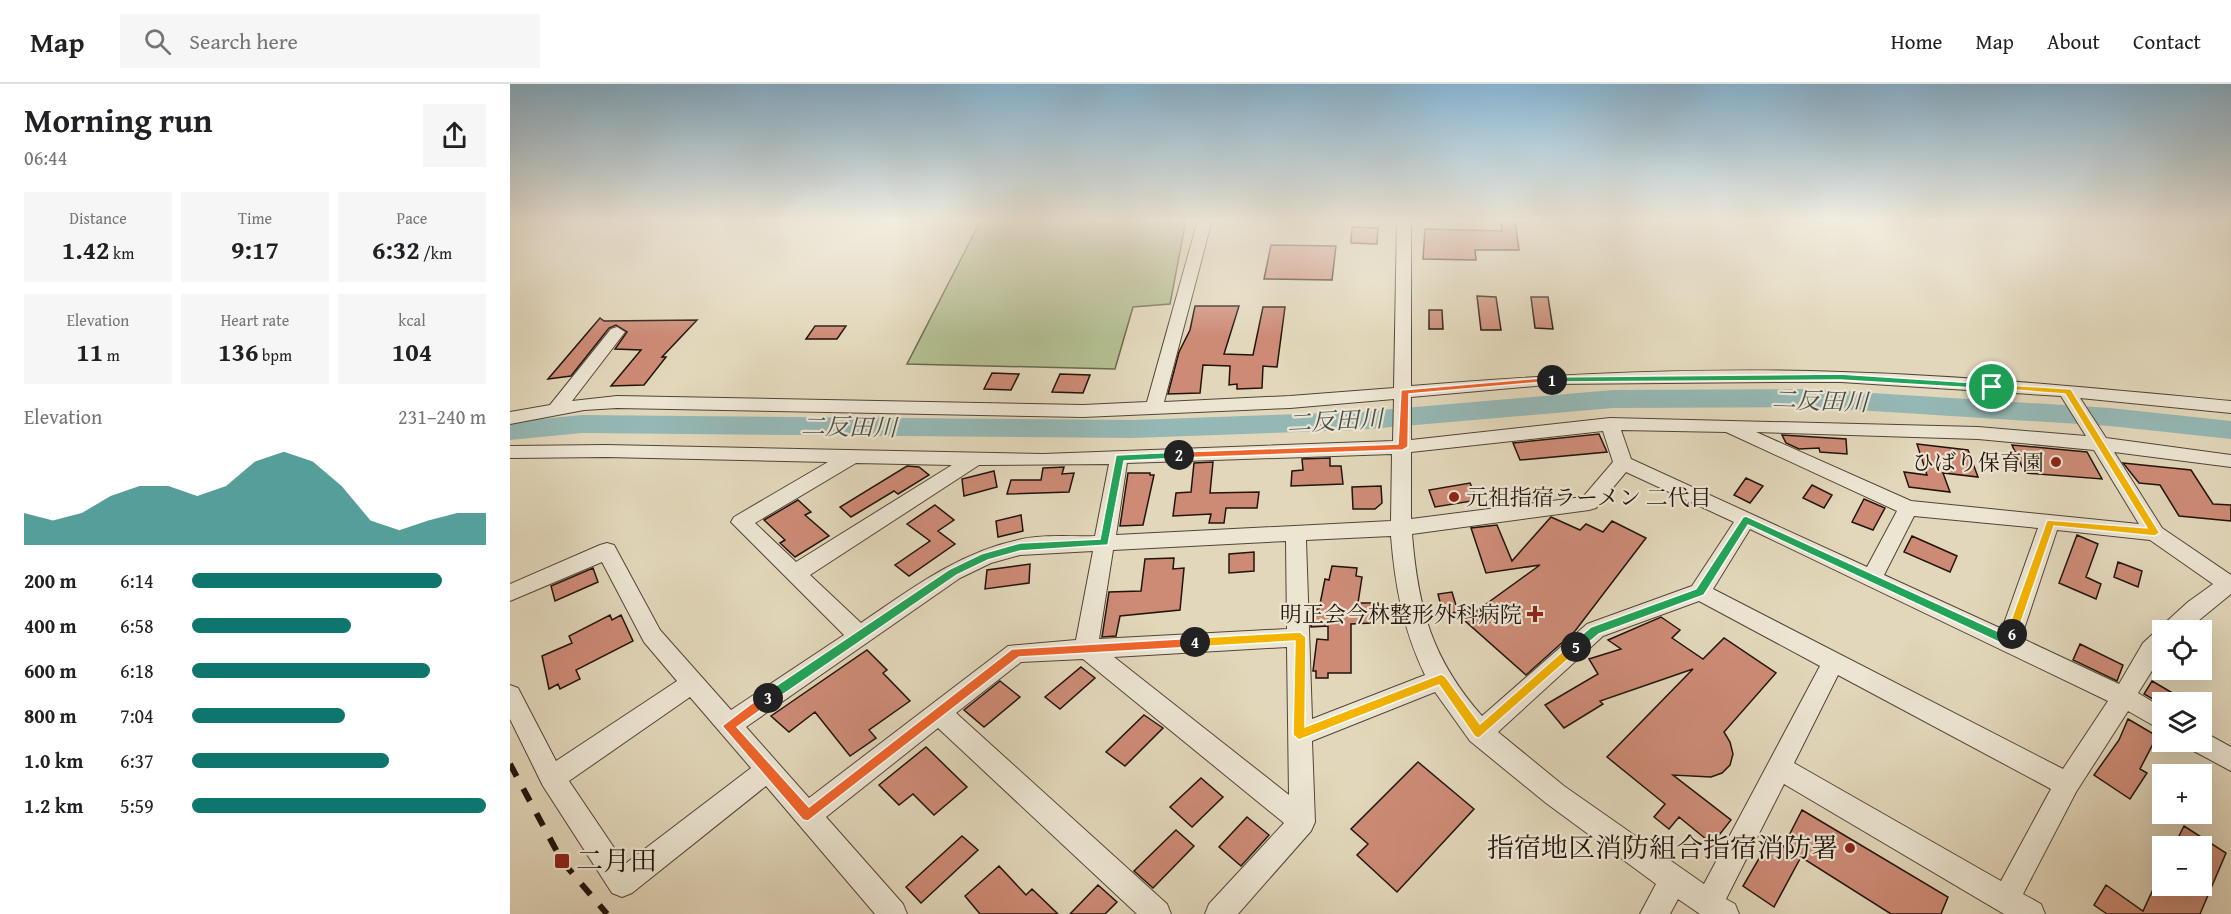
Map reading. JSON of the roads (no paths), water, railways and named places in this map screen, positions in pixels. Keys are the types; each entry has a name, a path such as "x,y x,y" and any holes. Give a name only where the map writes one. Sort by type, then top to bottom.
{"street":[{"path":"1154,408 1194,259"},
{"path":"1404,259 1401,528 1405,576 1412,612 1426,653 1441,679 1479,733 1518,768 1717,909 1779,768 1833,663"},
{"path":"555,410 617,332"},
{"path":"510,418 584,404 617,402 1083,411 1290,402 1557,379 1763,377 1840,377 2067,391 2231,407"},
{"path":"2067,391 2155,533 2230,584 2185,620"},
{"path":"510,452 606,451 975,459 1119,458 1403,442 1610,424 1978,433 2101,444 2231,461"},
{"path":"1610,424 1623,463 2009,642 2124,697 2152,714"},
{"path":"1726,426 1908,508 2155,533"},
{"path":"853,456 741,522 859,634"},
{"path":"1086,648 1119,458"},
{"path":"796,573 975,459"},
{"path":"728,726 859,634 953,572 985,557 1020,547 1401,528 1589,503 1623,463"},
{"path":"1872,578 1908,508"},
{"path":"1479,733 1595,630 1700,592 1746,519"},
{"path":"2009,642 2050,522"},
{"path":"1219,914 1302,822 1299,735 1300,637 1296,534"},
{"path":"510,593 607,551 652,636 893,914"},
{"path":"1700,592 2067,784"},
{"path":"808,815 1016,653 1300,637"},
{"path":"1086,648 1302,822"},
{"path":"2006,899 2067,784 2124,697 2152,649"},
{"path":"1299,735 1441,679"},
{"path":"552,778 692,683"},
{"path":"510,695 552,778 622,882 768,770"},
{"path":"939,713 1156,914"},
{"path":"2212,749 2231,760"},
{"path":"1779,768 2031,914"},
{"path":"1654,914 1674,880"}],"waterway":[{"name":"二反田川","path":"510,431 582,424 1133,429 1357,421 1613,399 1809,398 2110,417 2231,430"}],"railway":[{"path":"510,764 562,861 607,914"}],"place":[{"name":"ひばり保育園","path":"2056,462"},
{"name":"元祖指宿ラーメン 二代目","path":"1454,497"},
{"name":"明正会今林整形外科病院","path":"1535,614"},
{"name":"指宿地区消防組合指宿消防署","path":"1850,848"},
{"name":"二月田","path":"562,861"}]}
